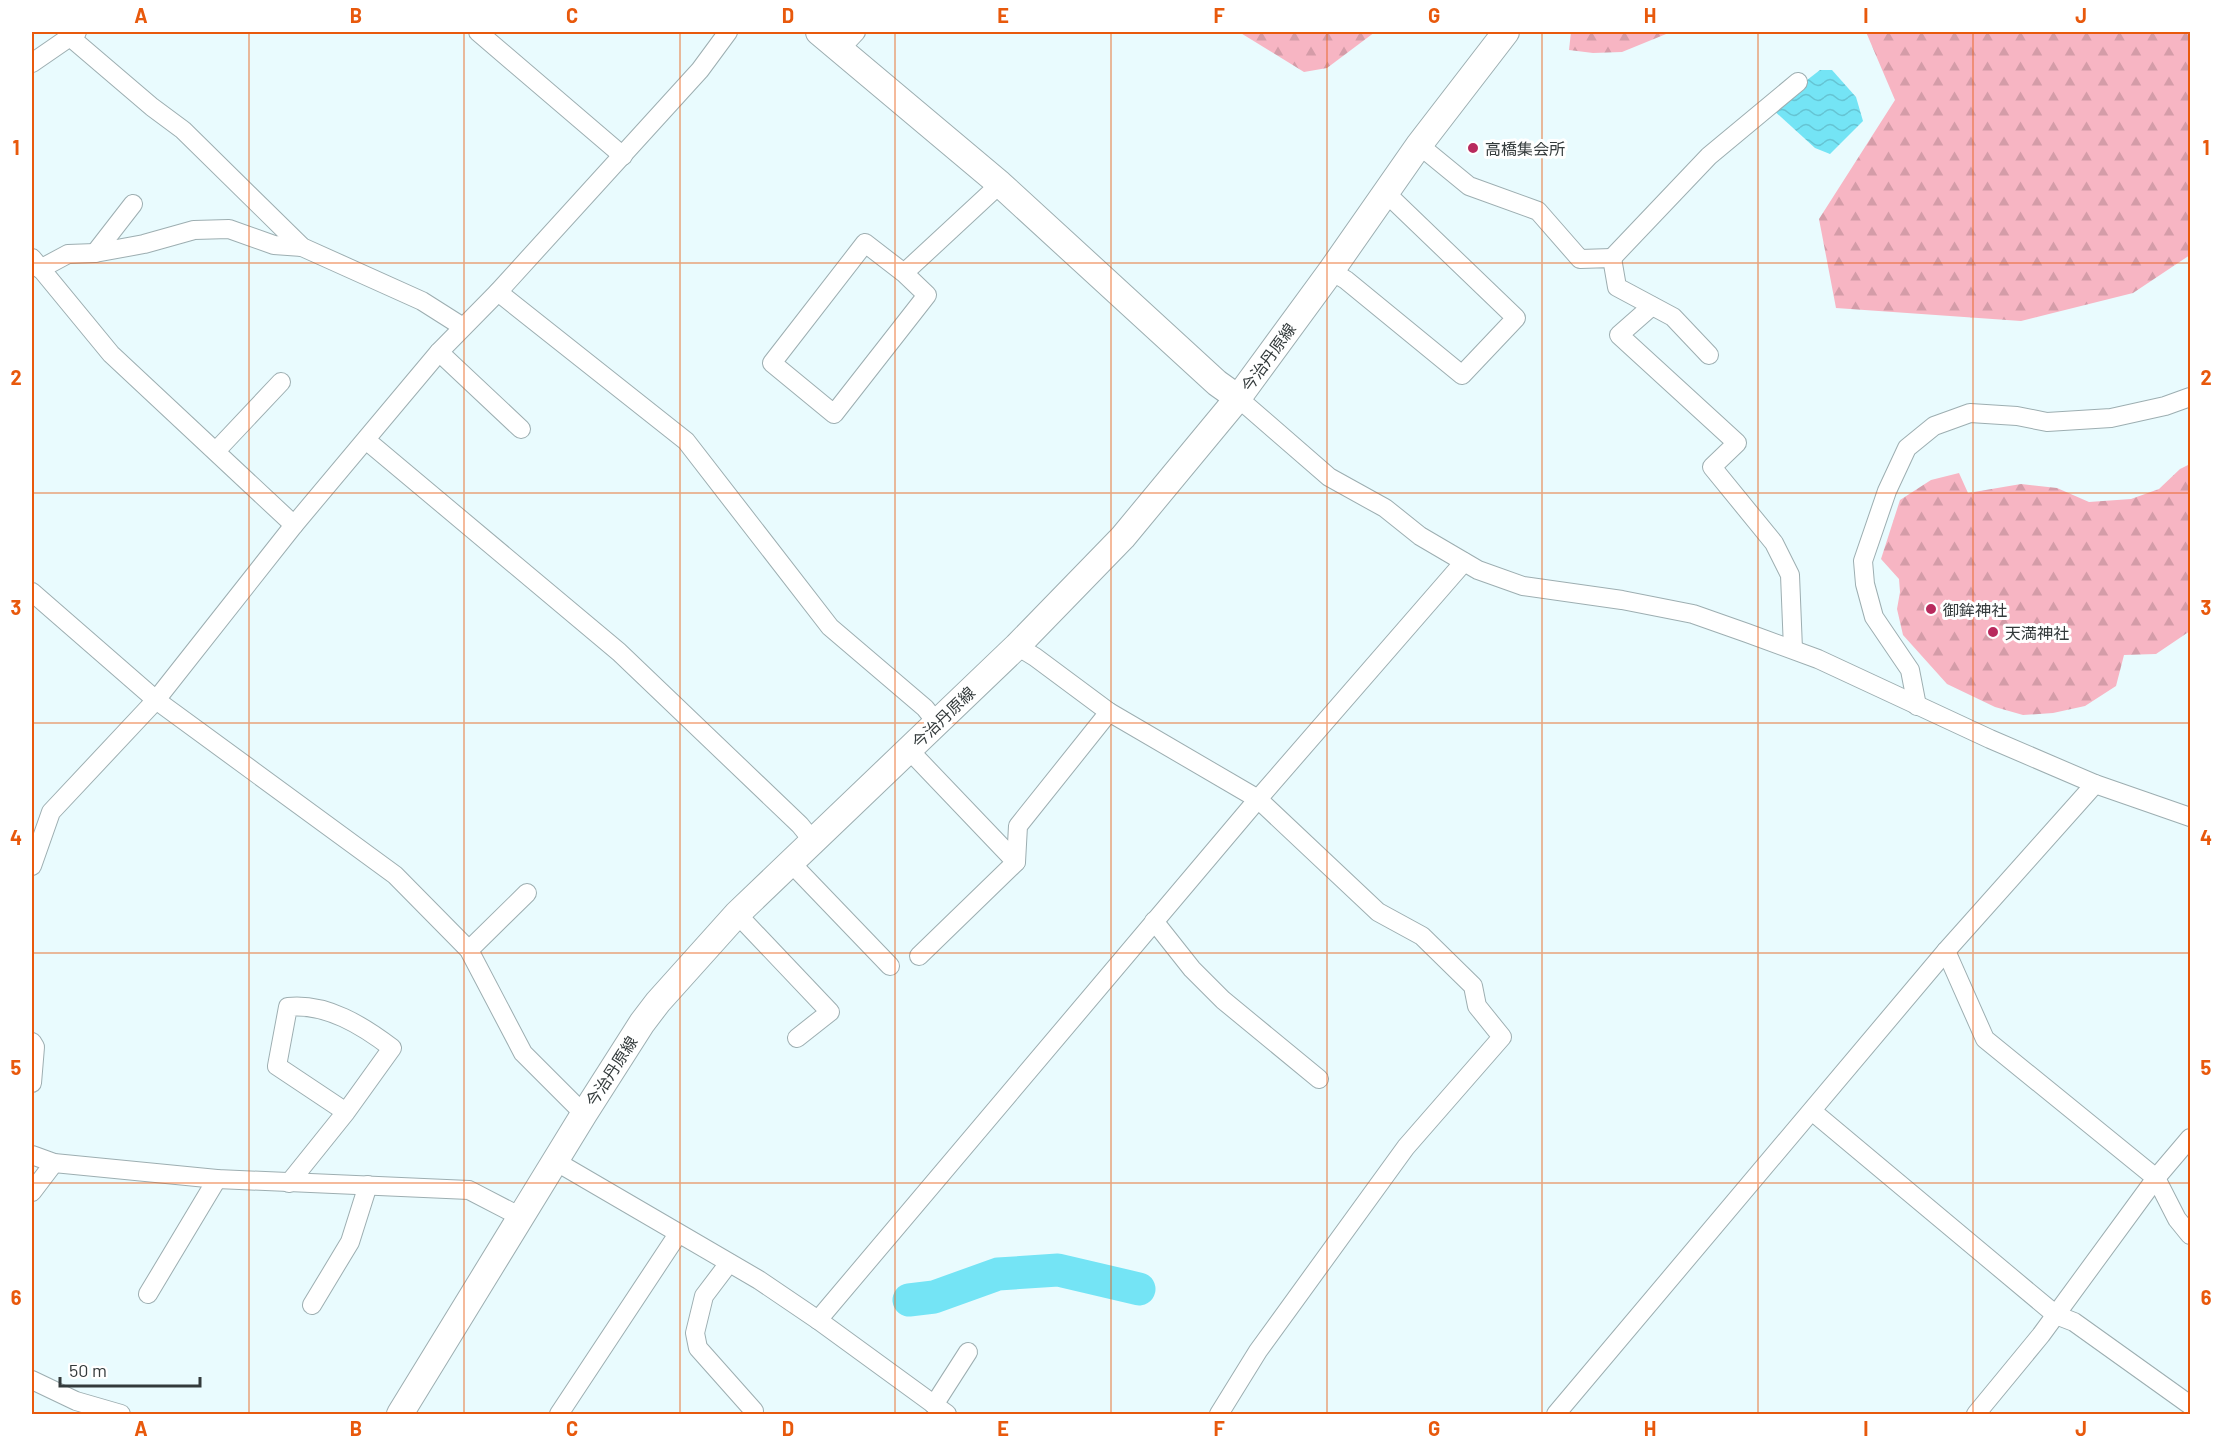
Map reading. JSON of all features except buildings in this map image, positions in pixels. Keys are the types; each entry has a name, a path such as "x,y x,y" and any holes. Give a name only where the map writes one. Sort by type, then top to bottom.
{"main road":[{"path":"819,32 848,40 1203,371 1238,398"},
{"name":"今治丹原線","path":"400,1414 584,1114 658,1002 737,914 938,723 1116,545 1238,398 1387,194 1419,145 1506,32"}],"street":[{"path":"478,32 623,156"},
{"path":"32,866 51,812 156,700 294,525 439,352 498,292 623,156 700,70 728,32"},
{"path":"32,63 73,34 152,107 183,130 302,247"},
{"path":"1419,145 1470,186 1538,211 1580,259 1612,258 1709,156 1798,82"},
{"path":"904,273 1000,184"},
{"path":"1331,271 1346,280 1462,375 1516,318 1387,194"},
{"path":"95,253 133,204"},
{"path":"294,525 111,354 36,263 68,254 95,253 144,244 194,230 229,229 274,245 302,247 422,301 463,327"},
{"path":"865,243 904,273 927,295 834,414 772,363 865,243"},
{"path":"1612,258 1617,287 1673,317 1709,355"},
{"path":"498,292 686,441 830,627 925,708 938,723"},
{"path":"1652,306 1619,335 1737,443 1712,467 1774,543 1790,575 1793,649"},
{"path":"439,352 521,429"},
{"path":"216,451 280,382"},
{"path":"1917,706 1910,670 1874,617 1865,584 1863,561 1887,491 1906,448 1934,426 1970,413 2017,416 2047,422 2112,418 2165,406 2190,397"},
{"path":"1238,398 1329,477 1385,508 1420,536 1478,570 1522,586 1622,600 1693,614 1793,649 2095,784 2190,817"},
{"path":"366,440 619,652 800,825 813,841"},
{"path":"818,1320 1258,799 1464,562"},
{"path":"32,592 156,700 395,875 469,950 523,1053 584,1114"},
{"path":"1017,646 1109,712 1258,799 1378,912 1422,936 1473,986 1477,1006 1502,1037 1406,1147 1258,1352 1219,1414"},
{"path":"919,956 1016,862 1018,826 1109,712"},
{"path":"909,750 1016,862"},
{"path":"1557,1414 1946,951 2095,784"},
{"path":"791,863 890,966"},
{"path":"469,950 527,894"},
{"path":"737,914 830,1012 797,1038"},
{"path":"1155,921 1191,969 1223,1000 1320,1079"},
{"path":"1946,951 1984,1039 2156,1178 2177,1219 2190,1235"},
{"path":"289,1183 346,1112 392,1048 363,1026 303,1006 288,1007 278,1066 346,1112"},
{"path":"32,1042 35,1047 32,1083"},
{"path":"1812,1110 2056,1315 2074,1322 2190,1405"},
{"path":"1976,1414 2056,1315 2156,1178 2190,1138"},
{"path":"32,1155 54,1163 217,1179 469,1190 521,1216"},
{"path":"555,1161 729,1263 818,1320 940,1411 968,1352"},
{"path":"32,1192 54,1163"},
{"path":"148,1294 217,1179"},
{"path":"312,1305 350,1242 368,1185"},
{"path":"559,1414 678,1234"},
{"path":"729,1263 704,1296 695,1333 698,1348 754,1411"},
{"path":"32,1380 76,1401 121,1414"}],"green space":[{"path":"1239,32 1375,32 1327,68 1304,72"},
{"path":"1571,32 1671,32 1622,52 1593,53 1569,50"},
{"path":"1866,32 2190,32 2190,255 2133,293 2021,321 1836,308 1819,219 1895,100"},
{"path":"2190,464 2190,631 2156,654 2124,655 2116,686 2085,706 2053,713 2023,715 1995,707 1947,684 1903,635 1897,609 1900,592 1899,579 1881,559 1900,500 1931,480 1959,473 1968,493 2021,484 2057,488 2089,502 2131,499 2159,489 2180,469"}],"water":[{"path":"1820,70 1832,70 1856,97 1863,121 1830,154 1815,148 1771,108"}],"waterway":[{"path":"909,1300 934,1297 998,1274 1058,1270 1139,1289"}],"place":[{"name":"高橋集会所","path":"1473,148"},
{"name":"御鉾神社","path":"1931,609"},
{"name":"天満神社","path":"1993,632"}]}
